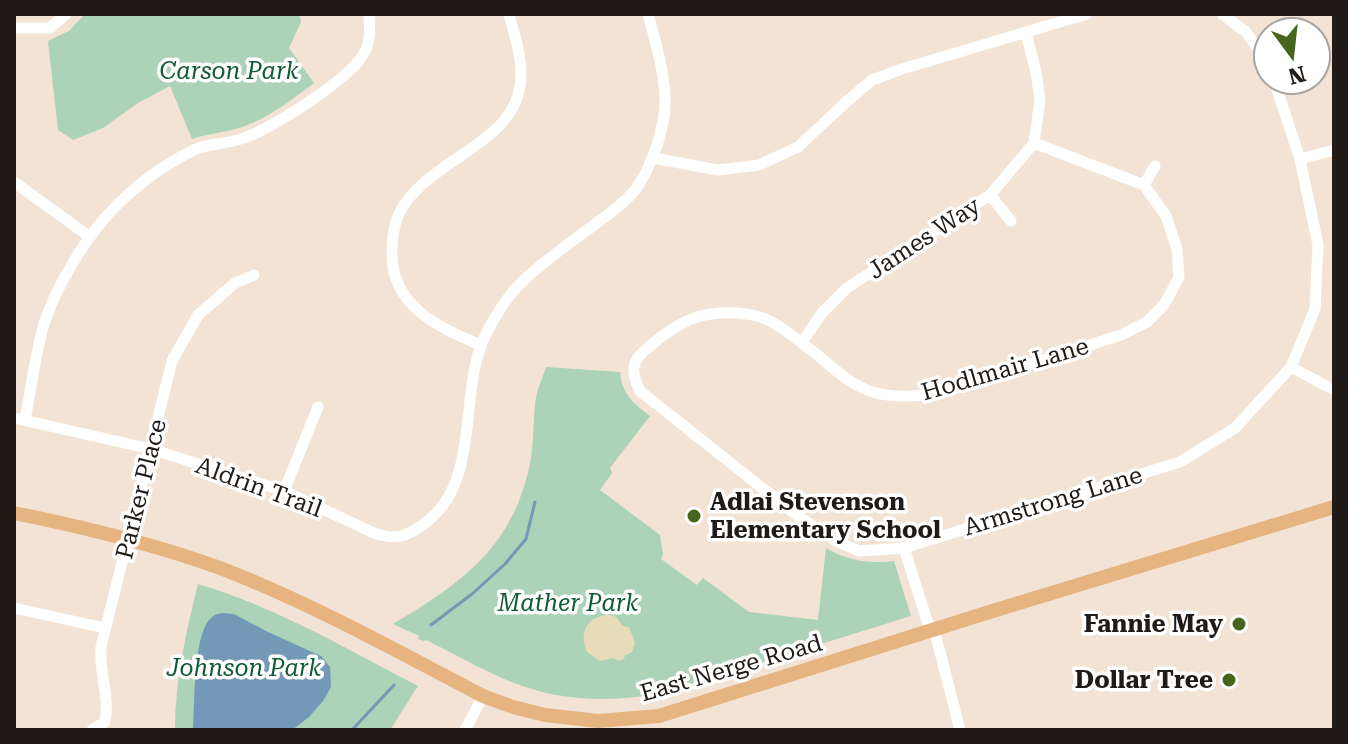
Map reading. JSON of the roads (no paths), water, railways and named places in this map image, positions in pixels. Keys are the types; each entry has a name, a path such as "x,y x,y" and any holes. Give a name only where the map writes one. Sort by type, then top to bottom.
{"main road":[{"name":"East Nerge Road","path":"14,513 129,540 205,563 300,602 483,696 513,707 545,715 598,721 660,723 932,630 1334,507"}],"street":[{"path":"14,28 50,28 66,14"},
{"path":"20,419 45,323 65,276 114,207 169,163 200,147 240,140 270,127 348,73 365,54 370,30 369,14"},
{"path":"509,14 519,54 521,76 517,99 489,137 419,187 400,211 392,238 392,263 399,287 415,310 437,326 480,345 498,312 520,283 636,190 653,158 663,125 666,99 648,14"},
{"path":"653,158 718,170 759,165 798,147 872,80 1087,14"},
{"path":"1222,14 1246,32 1252,41"},
{"path":"1026,33 1040,100 1034,143 1144,185 1155,166"},
{"name":"Armstrong Lane","path":"633,372 640,391 662,410 795,514 836,541 859,551 904,548 1180,462 1235,428 1291,367 1315,309 1318,245 1300,159 1279,96"},
{"name":"James Way","path":"802,342 822,313 847,288 990,195 1034,143"},
{"path":"1300,159 1334,150"},
{"path":"14,182 90,237"},
{"name":"Hodlmair Lane","path":"633,372 638,355 668,332 689,319 711,313 733,312 767,320 802,342 844,377 875,393 906,397 937,394 1121,335 1147,322 1164,305 1179,277 1177,249 1166,216 1144,185"},
{"path":"990,195 1011,221"},
{"name":"Parker Place","path":"92,730 105,722 108,706 100,665 101,647 172,361 198,315 235,283 254,275"},
{"name":"Aldrin Trail","path":"20,419 151,449 284,491 376,534 392,538 409,534 430,521 448,498 461,468 472,377 480,345"},
{"path":"1291,367 1334,390"},
{"path":"284,491 318,407"},
{"path":"904,548 932,630 960,730"},
{"path":"14,608 105,628"},
{"path":"465,730 483,696"}],"water":[{"path":"223,613 234,614 321,656 330,667 331,687 323,701 292,730 193,730 201,639 211,618"}],"waterway":[{"path":"431,625 505,564 526,539 535,502"},
{"path":"352,730 394,685"}],"place":[{"name":"Adlai Stevenson Elementary School","path":"694,516"},
{"name":"Fannie May","path":"1239,624"},
{"name":"Dollar Tree","path":"1229,680"}],"park label":[{"name":"Carson Park","path":"229,71"},
{"name":"Mather Park","path":"568,603"},
{"name":"Johnson Park","path":"244,668"}]}
